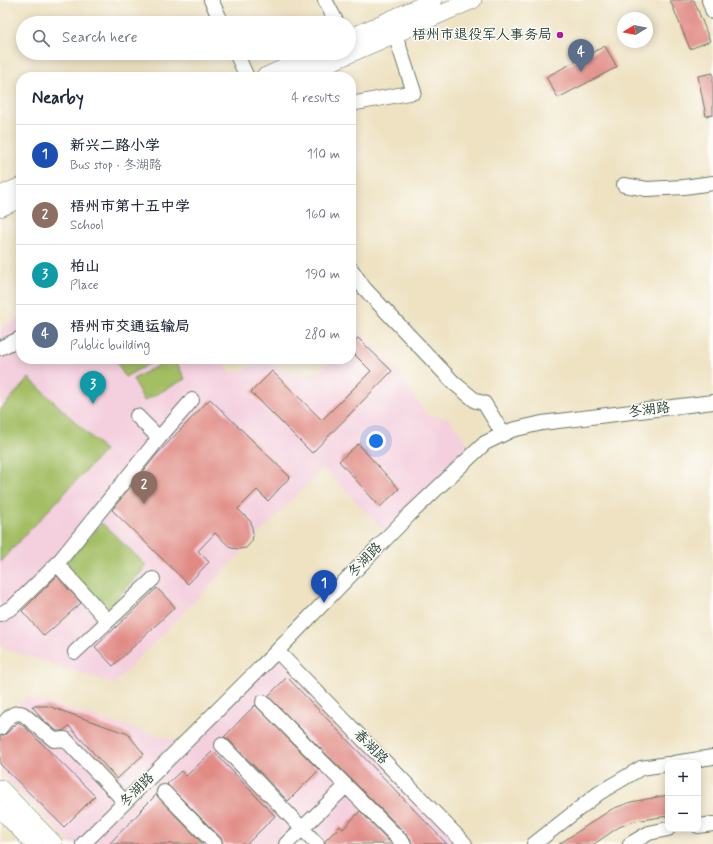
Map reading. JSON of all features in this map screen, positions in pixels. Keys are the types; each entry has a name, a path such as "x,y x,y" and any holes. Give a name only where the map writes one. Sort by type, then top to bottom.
{"main road":[{"path":"356,43 434,0"},
{"path":"356,45 395,34 473,0"},
{"path":"275,72 302,60"},
{"path":"306,72 326,60"},
{"path":"0,195 16,188"},
{"path":"0,208 16,201"},
{"path":"0,788 54,844"},
{"path":"0,809 34,844"}],"street":[{"path":"211,0 219,16"},
{"path":"325,0 333,16"},
{"path":"709,0 713,12"},
{"path":"356,103 414,92 395,34"},
{"path":"239,60 245,72"},
{"path":"624,185 647,189 684,187 713,183"},
{"path":"356,276 364,288 448,378 476,401 484,403 503,434"},
{"path":"0,348 16,340"},
{"path":"0,614 13,607 57,564 159,438 192,400"},
{"name":"冬湖路","path":"83,844 277,651 409,515 485,443 512,430 542,423 713,402"},
{"path":"137,416 159,438"},
{"path":"57,564 108,621"},
{"path":"75,652 153,579"},
{"name":"春湖路","path":"277,651 465,844"},
{"path":"263,702 404,844"},
{"path":"0,728 12,714 18,712 23,714 54,740 65,739 125,802"},
{"path":"222,745 317,844"},
{"path":"694,760 713,757"},
{"path":"534,844 605,790 641,768 665,764"},
{"path":"286,844 346,786"},
{"path":"164,792 216,844"},
{"path":"701,826 713,824"},
{"path":"630,844 649,833 665,830"}],"shaded area":[{"path":"16,319 16,364 224,364 231,373 244,371 253,364 271,364 299,377 322,370 325,364 356,364 356,328 395,367 426,414 448,418 470,446 480,448 389,536 323,468 114,684 0,647 0,328"},
{"path":"277,651 465,844 72,844 0,772 0,724 26,697 184,743"}],"green space":[{"path":"118,364 149,364 125,377"},
{"path":"161,364 178,364 185,379 144,401 133,379"},
{"path":"29,378 105,450 0,562 0,410"},
{"path":"102,523 147,566 107,609 62,566"}],"building":[{"path":"670,0 694,0 710,41 690,49"},
{"path":"605,46 617,67 558,98 546,77"},
{"path":"713,73 713,115 706,116 698,76"},
{"path":"358,338 392,371 312,453 251,392 272,371 322,420 371,371 356,356 356,340"},
{"path":"210,399 290,477 268,501 257,490 238,509 251,522 253,534 252,541 246,548 231,548 215,533 198,551 209,562 188,584 112,510 158,453"},
{"path":"358,444 399,489 380,507 339,461"},
{"path":"57,576 81,603 44,636 22,611"},
{"path":"157,588 175,607 113,666 95,647"},
{"path":"287,677 447,844 412,844 410,838 268,696"},
{"path":"255,705 319,770 288,801 228,739 224,737"},
{"path":"32,706 48,706 128,734 144,754 117,779 69,726 63,731 57,731 43,720"},
{"path":"18,722 26,728 95,796 64,827 0,764 0,736 6,734"},
{"path":"213,751 275,816 247,844 223,844 221,838 167,784 181,771 186,776"},
{"path":"156,795 203,844 109,844 140,811"},
{"path":"665,796 665,816 635,821 619,827 594,844 559,844 612,809 631,802"},
{"path":"360,811 392,844 325,844 325,841 340,826 343,829"}],"place":[{"name":"梧州市退役军人事务局","path":"560,35"},
{"name":"梧州市交通运输局","path":"581,72"},
{"name":"柏山","path":"93,404"},
{"name":"梧州市第十五中学","path":"144,504"},
{"name":"新兴二路小学","path":"324,603"}]}
